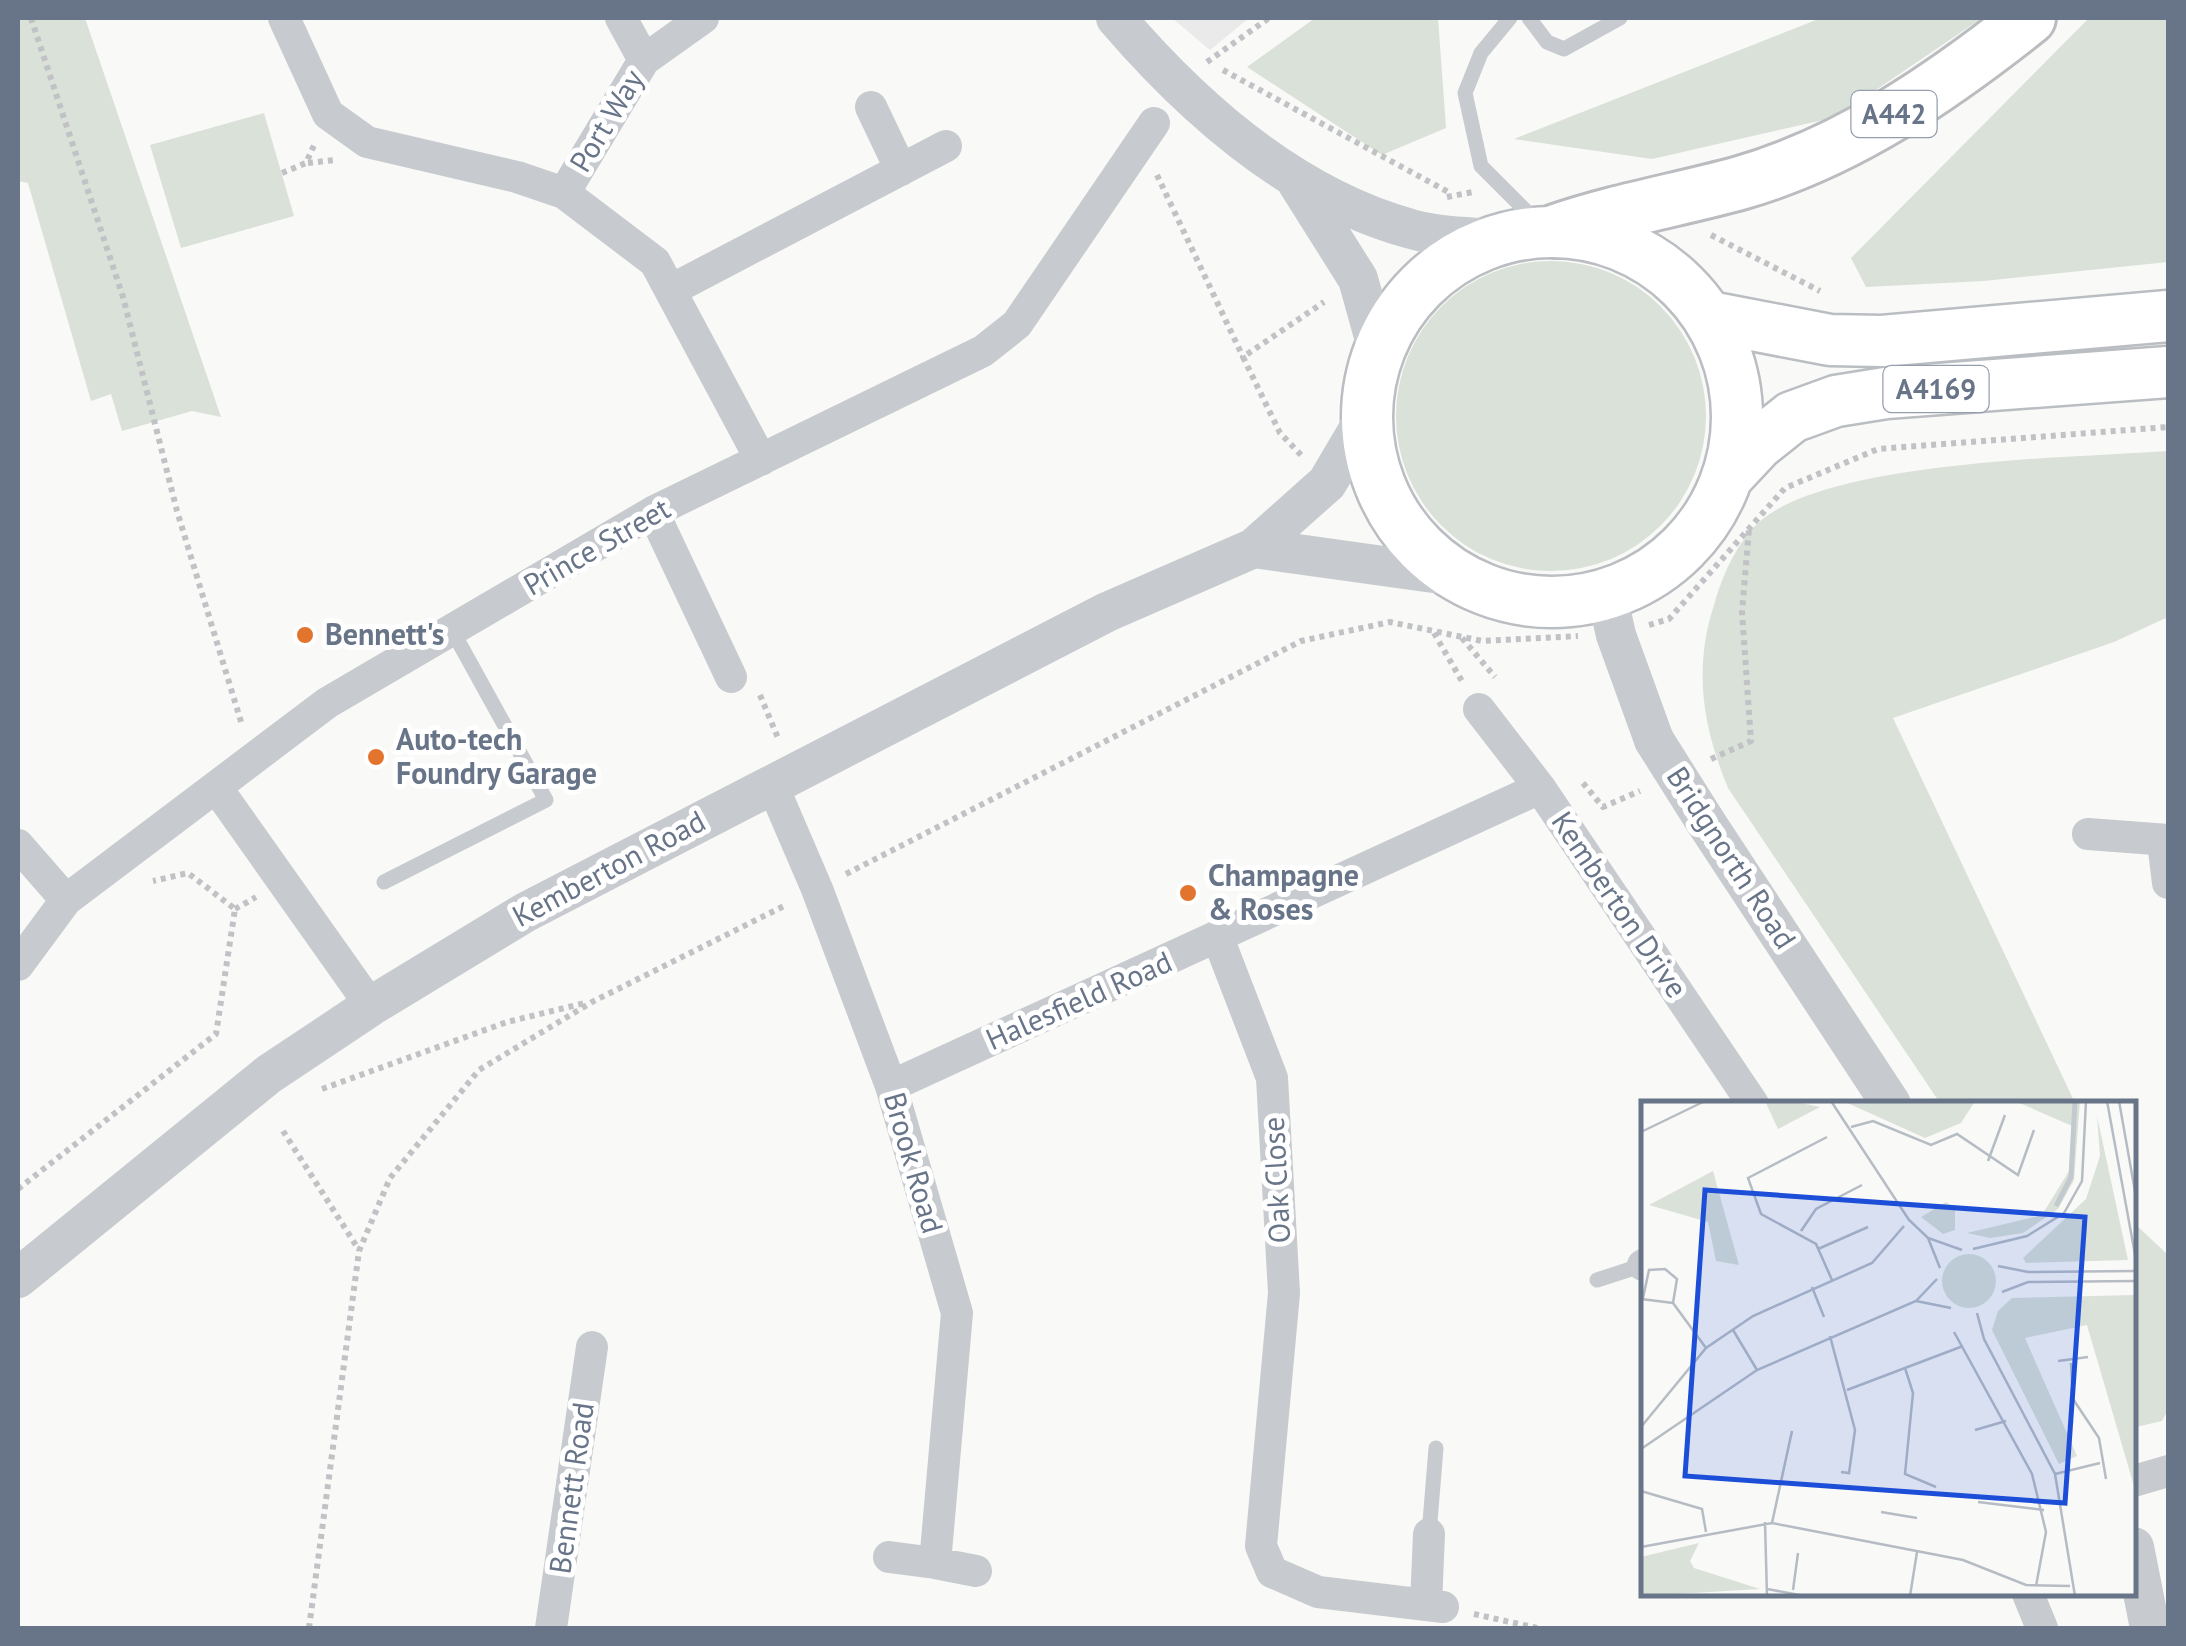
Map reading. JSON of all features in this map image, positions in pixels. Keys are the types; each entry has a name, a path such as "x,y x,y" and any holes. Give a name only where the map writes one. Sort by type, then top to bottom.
{"highway":[{"name":"A442","path":"1551,231 1618,210 1743,182 1862,135 1985,53 2028,18"}],"main road":[{"path":"1551,231 1601,237 1644,254 1681,282 1710,317 1728,354 1738,394 1738,435 1729,475 1705,522 1670,562 1611,614 1503,597 1455,576 1418,546 1390,508 1372,464 1366,417 1378,350 1405,302 1445,264 1495,240 1551,231"},
{"name":"A4169","path":"1710,317 1830,340 1882,341 2168,316"},
{"name":"A4169","path":"1729,475 1758,444 1792,417 1836,401 1886,393 2168,372"}],"street":[{"path":"284,18 328,114 368,142 564,193 655,262 761,460"},
{"path":"621,18 644,60"},
{"name":"Port Way","path":"564,193 644,60 703,18"},
{"path":"1116,18 1195,74 1297,182 1358,279 1378,350"},
{"path":"871,107 902,170"},
{"name":"Prince Street","path":"18,965 66,900 327,703 652,512 983,352 1017,324 1148,133"},
{"path":"671,290 946,146"},
{"path":"1297,182 1412,230 1495,240"},
{"name":"Kemberton Road","path":"18,1278 269,1074 371,1006 526,912 782,776 1107,612 1254,548 1327,484 1366,417"},
{"path":"652,512 731,678"},
{"path":"1254,548 1455,576"},
{"name":"Bridgnorth Road","path":"1611,614 1654,740 1889,1101"},
{"name":"Kemberton Drive","path":"1480,710 1540,788 1751,1101"},
{"name":"Brook Road","path":"782,776 818,889 891,1086 957,1313 935,1563"},
{"path":"216,787 371,1006"},
{"name":"Halesfield Road","path":"891,1086 1540,788"},
{"path":"2088,834 2166,841 2168,883"},
{"path":"18,845 66,900"},
{"name":"Oak Close","path":"1218,938 1272,1078 1284,1293 1261,1546 1272,1572 1318,1592 1435,1606"},
{"name":"Bennett Road","path":"551,1628 592,1347"},
{"path":"2136,1479 2168,1471"},
{"path":"1429,1534 1435,1606"},
{"path":"889,1557 976,1571"},
{"path":"2136,1557 2150,1628"},
{"path":"2029,1596 2042,1628"}],"lane":[{"path":"1510,18 1482,53 1465,92 1481,166 1551,231"},
{"path":"1529,18 1548,42 1564,49 1620,18"},
{"path":"384,882 546,800 452,630"},
{"path":"1597,1280 1641,1266"},
{"path":"1429,1534 1436,1448"}],"path":[{"path":"31,18 123,297 178,511 252,760"},
{"path":"1269,18 1195,74 1450,193 1506,191"},
{"path":"1148,133 1243,357 1280,433 1327,484"},
{"path":"1412,230 1450,193"},
{"path":"1681,197 1696,227 1771,270 1826,294"},
{"path":"1243,357 1358,279"},
{"path":"309,1628 359,1251 390,1178 479,1070 592,1002 1301,641 1390,622 1482,642 1611,614 1669,620 1786,488 1878,449 2168,428"},
{"path":"1363,564 1390,622"},
{"path":"1433,632 1480,710"},
{"path":"731,678 756,684 782,776"},
{"path":"18,1189 216,1034 235,909 188,873 136,885"},
{"path":"308,1094 507,1022 592,1002"},
{"path":"282,1131 359,1251"},
{"path":"1435,1606 1537,1628"}],"shaded area":[{"path":"18,18 85,18 221,417 192,411 122,431 111,394 91,401 28,183 18,181"},
{"path":"1172,18 1249,18 1210,50"},
{"path":"1315,18 1438,18 1446,128 1382,155 1247,67"},
{"path":"1821,18 1982,18 1836,117 1652,159 1514,139"},
{"path":"2089,18 2168,18 2168,262 1984,281 1866,287 1851,258"},
{"path":"264,113 294,216 181,248 150,145"},
{"path":"1551,261 1581,264 1610,273 1661,306 1694,357 1703,386 1703,446 1694,475 1661,526 1610,559 1581,568 1551,571 1521,568 1492,559 1441,526 1408,475 1399,446 1396,416 1399,386 1408,357 1441,306 1492,273 1521,264"},
{"path":"2168,451 2168,617 2114,642 1893,718 2074,1101 1939,1101 1728,788 1707,720 1704,652 1721,584 1736,552 1756,525 1789,503 1835,487 1890,475 2013,460"},
{"path":"2136,1225 2168,1255 2168,1410 2162,1421 2136,1427"}],"place":[{"name":"Bennett's","path":"305,635"},
{"name":"Auto-tech Foundry Garage","path":"376,757"},
{"name":"Champagne & Roses","path":"1188,893"}]}
